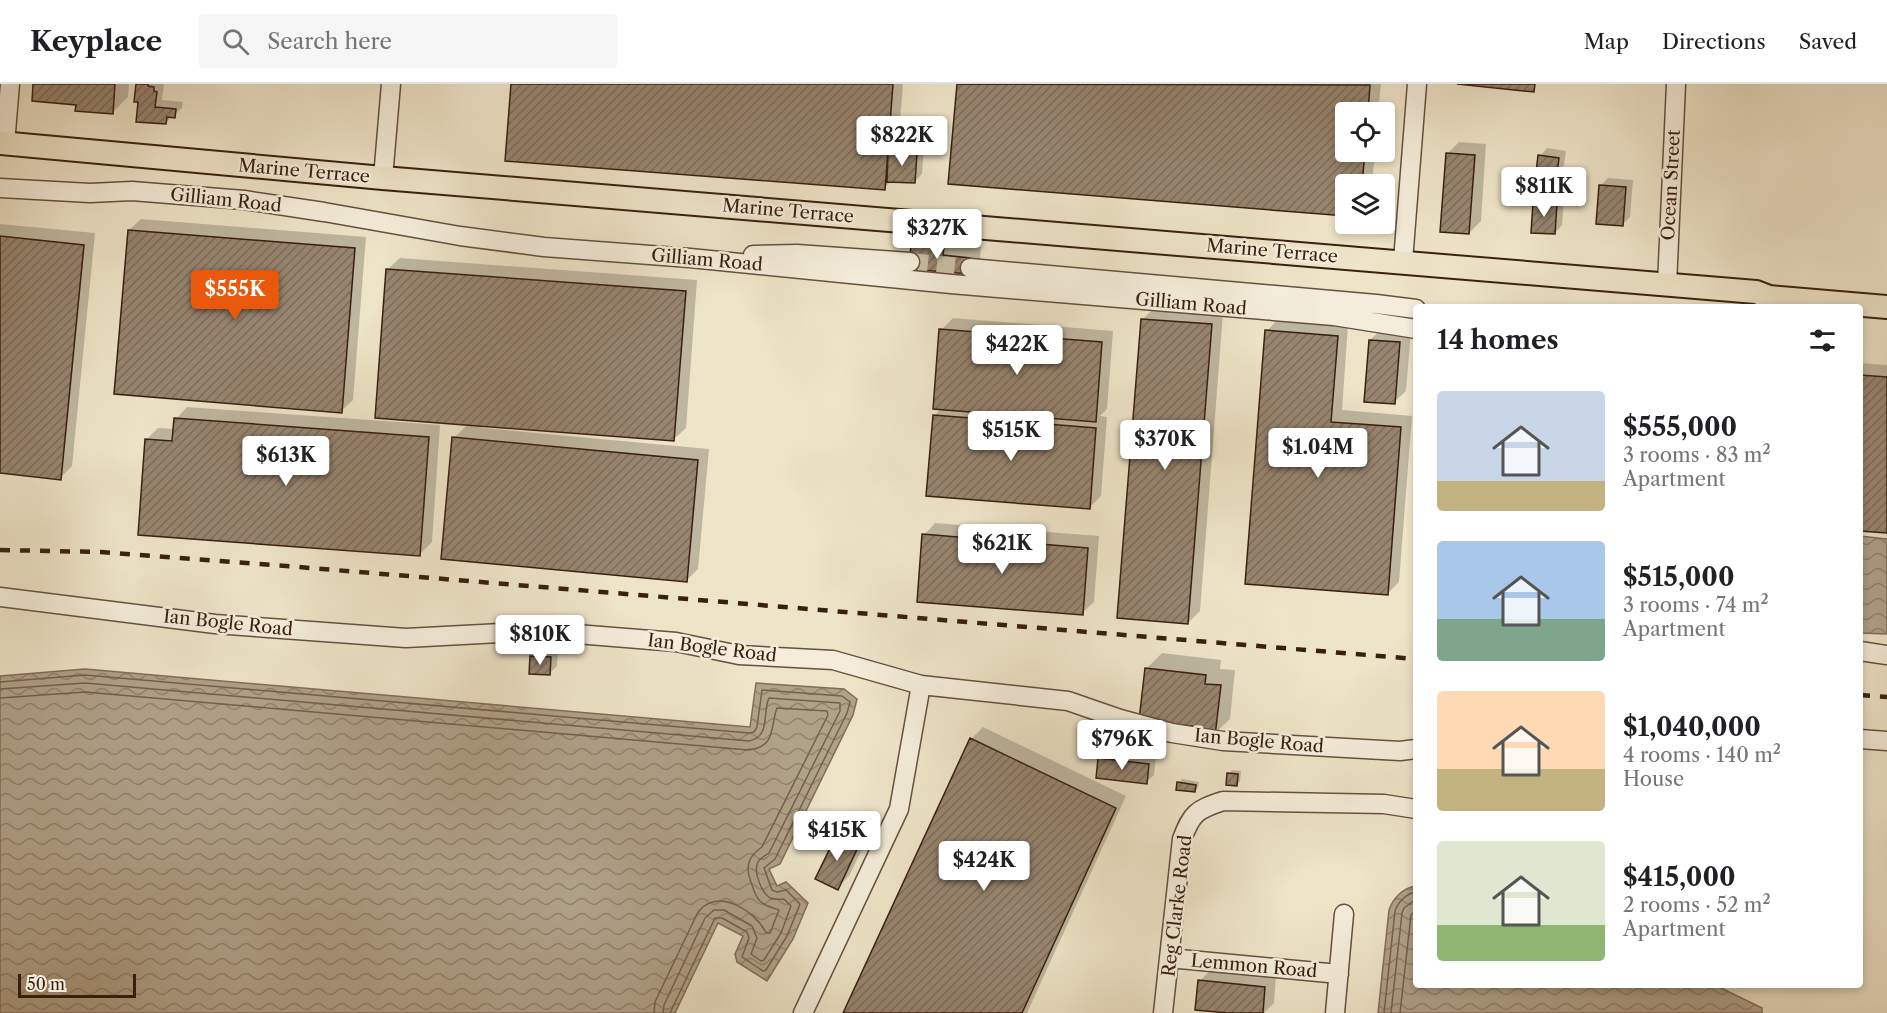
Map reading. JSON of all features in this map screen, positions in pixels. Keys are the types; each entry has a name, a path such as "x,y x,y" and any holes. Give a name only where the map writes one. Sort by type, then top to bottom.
{"main road":[{"name":"Marine Terrace","path":"2,143 383,178 1756,292 1769,297 1810,304"},
{"name":"Marine Terrace","path":"1756,292 1764,287 1884,305"},
{"name":"Marine Terrace","path":"1863,305 1884,305"}],"street":[{"path":"2,143 10,84"},
{"path":"383,178 391,84"},
{"path":"1403,261 1417,84"},
{"name":"Ocean Street","path":"1667,285 1676,84"},
{"name":"Gilliam Road","path":"0,188 90,193 132,191 243,200 460,236 544,247 1334,316 1413,329"},
{"path":"690,258 797,254 910,262"},
{"path":"970,268 1352,302 1413,311"},
{"path":"1334,316 1413,311"},
{"name":"Ian Bogle Road","path":"0,597 215,624 406,638 539,631 676,642 739,655 834,660 921,685 1068,701 1172,734 1223,741 1400,751 1413,749"},
{"path":"1863,652 1887,656"},
{"path":"803,1013 899,809 921,685"},
{"path":"1863,739 1887,741"},
{"path":"1384,804 1413,797"},
{"name":"Reg Clarke Road","path":"1163,1013 1182,839 1189,820 1205,807 1223,801 1384,804"},
{"path":"1384,804 1413,809"},
{"name":"Lemmon Road","path":"1335,1013 1344,914"},
{"name":"Lemmon Road","path":"1169,958 1339,974"}],"water":[{"path":"1863,536 1887,539 1887,634 1863,633"},
{"path":"85,669 750,727 756,683 844,689 857,699 853,715 780,864 769,869 777,886 786,882 808,903 793,939 767,981 737,962 735,954 743,936 718,923 675,1013 0,1013 0,676"},
{"path":"1413,887 1413,988 1721,988 1762,1008 1762,1013 1378,1013 1389,910 1399,894"}],"building":[{"path":"33,84 115,84 113,114 75,111 76,105 32,101"},
{"path":"136,84 148,84 154,87 154,91 157,92 155,107 176,109 175,118 167,117 166,124 136,122 138,102 134,102"},
{"path":"511,84 893,84 885,190 505,161"},
{"path":"957,84 1370,85 1369,102 1335,102 1335,162 1364,162 1363,174 1335,174 1335,215 948,184"},
{"path":"1457,84 1535,84 1534,92"},
{"path":"888,152 917,153 915,183 887,182"},
{"path":"1446,153 1475,155 1469,234 1440,232"},
{"path":"1538,155 1559,158 1557,174 1536,172"},
{"path":"1599,185 1626,187 1623,226 1596,224"},
{"path":"1533,203 1557,204 1555,234 1531,233"},
{"path":"128,230 355,248 342,413 114,394"},
{"path":"0,236 84,245 61,480 0,473"},
{"path":"911,244 944,247 943,255 970,258 969,274 909,269"},
{"path":"386,269 686,291 674,441 375,418"},
{"path":"1141,319 1212,324 1188,624 1117,618"},
{"path":"939,329 1102,342 1096,422 933,409"},
{"path":"1265,330 1338,336 1331,422 1401,427 1388,595 1245,584"},
{"path":"1369,340 1400,342 1395,404 1364,402"},
{"path":"1863,375 1887,377 1887,533 1863,531"},
{"path":"933,415 1096,428 1090,509 926,496"},
{"path":"174,418 429,437 420,556 138,535 145,439 172,441"},
{"path":"452,437 698,460 687,582 441,559"},
{"path":"922,534 1088,548 1083,615 917,602"},
{"path":"530,656 551,657 550,675 529,674"},
{"path":"1145,668 1206,675 1205,684 1221,685 1215,736 1199,734 1200,727 1139,720"},
{"path":"970,738 1116,808 1022,1013 843,1013"},
{"path":"1098,758 1149,764 1147,784 1096,778"},
{"path":"1227,773 1238,774 1237,786 1226,785"},
{"path":"1177,782 1196,785 1195,792 1176,790"},
{"path":"837,834 859,845 838,890 815,879"},
{"path":"1198,980 1265,987 1263,1013 1195,1010"}],"tunnel":[{"path":"910,262 970,268"}],"railway":[{"path":"0,550 101,552 274,565 1413,659"},
{"path":"1863,695 1887,697"}]}
